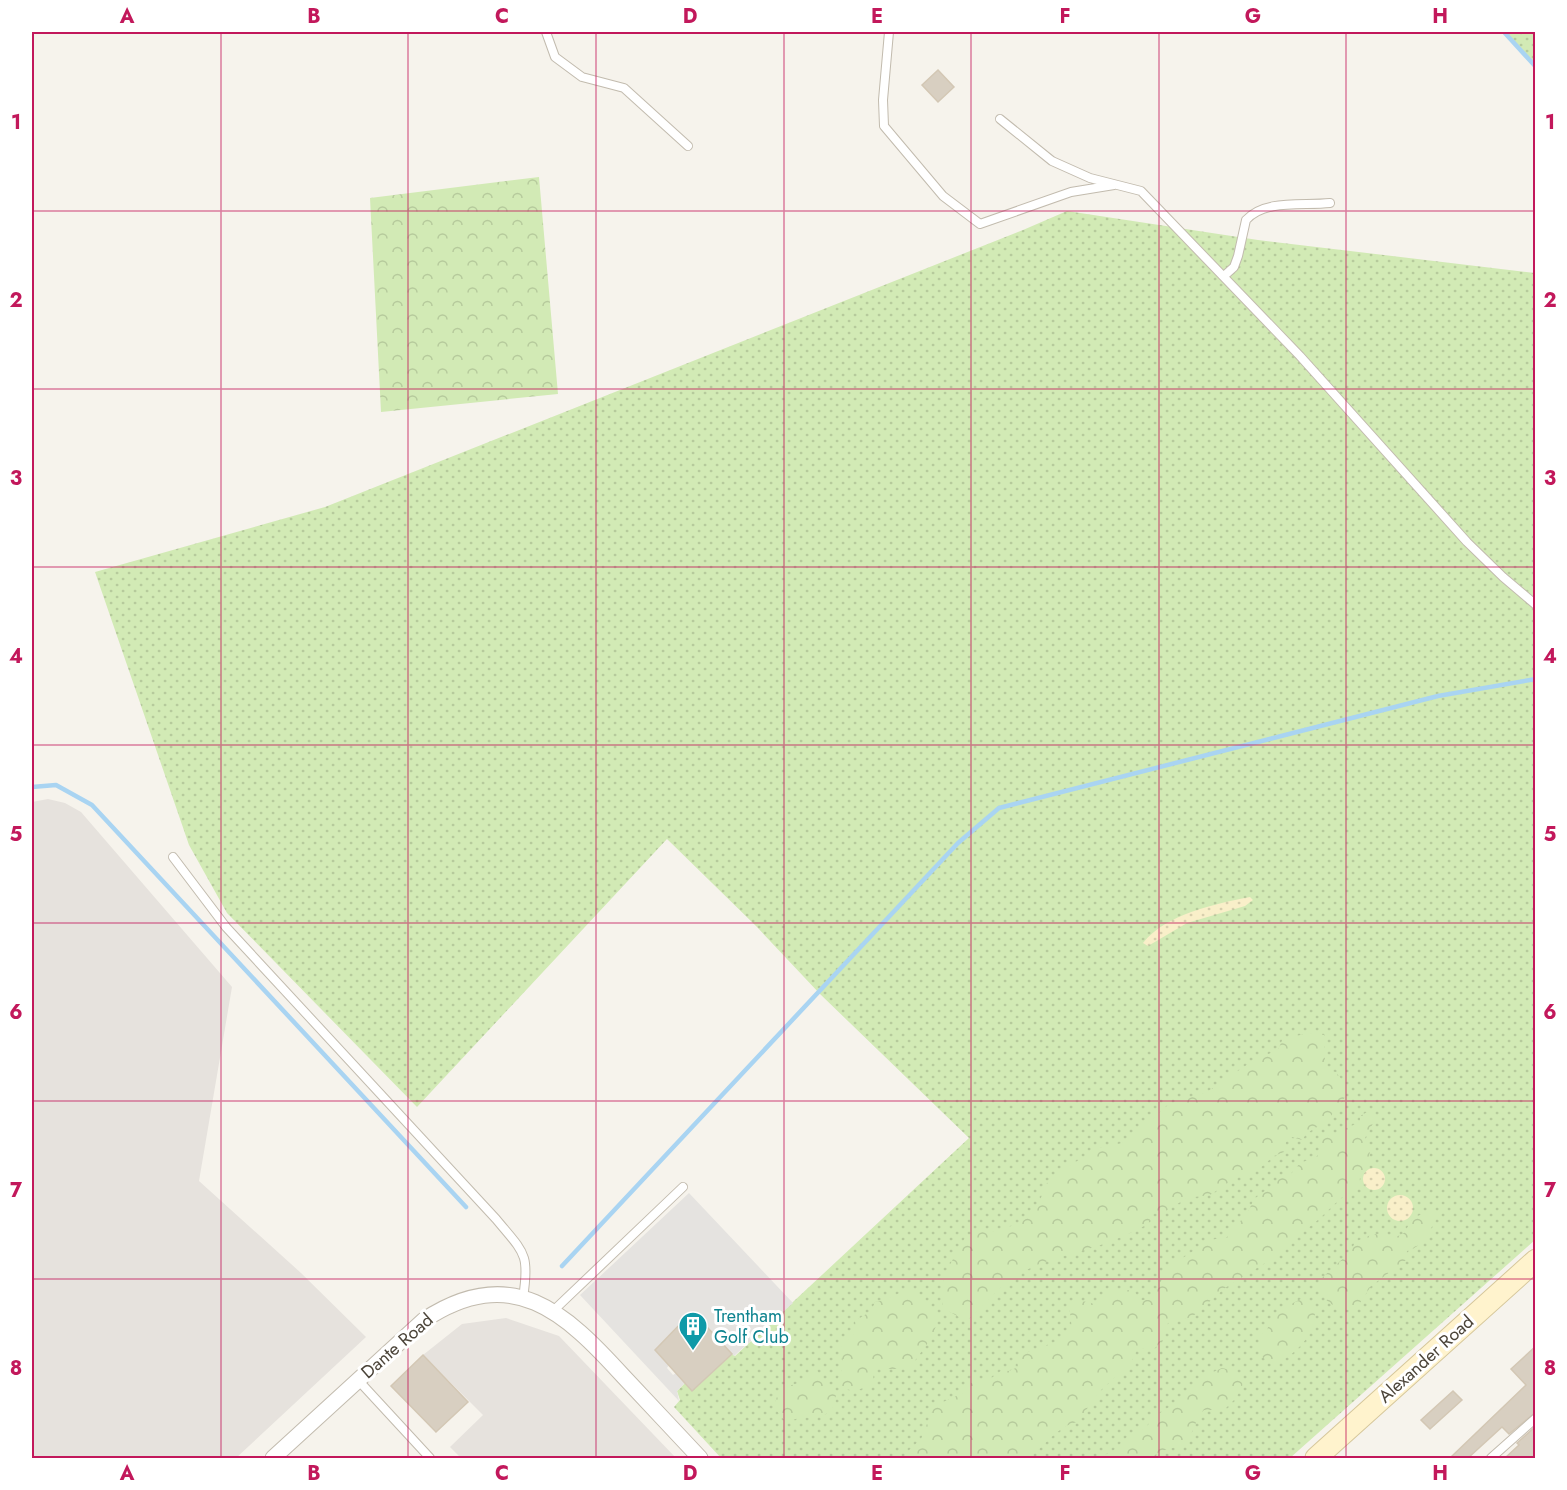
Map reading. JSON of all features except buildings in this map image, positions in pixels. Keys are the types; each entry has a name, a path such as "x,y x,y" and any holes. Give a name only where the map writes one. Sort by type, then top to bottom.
{"street":[{"name":"Alexander Road","path":"1316,1458 1536,1260"},
{"name":"Dante Road","path":"273,1458 424,1320 447,1305 469,1298 490,1295 523,1298 553,1311 587,1337 700,1458"}],"lane":[{"path":"546,32 555,57 582,77 624,88 688,146"},
{"path":"889,32 883,100 884,126 943,196 980,224 1071,192 1119,184"},
{"path":"1000,119 1052,161 1090,178 1141,191 1224,276 1467,542 1503,578 1536,605"},
{"path":"1224,276 1234,267 1246,220 1251,215 1269,206 1330,203"},
{"path":"173,857 226,927 525,1254 526,1276 523,1298"},
{"path":"553,1311 683,1186"},
{"path":"357,1380 430,1458"},
{"path":"1491,1458 1536,1418"}],"shaded area":[{"path":"48,799 65,803 81,812 232,987 199,1181 301,1273 366,1337 236,1458 32,1458 32,802"},
{"path":"689,1193 793,1303 734,1356 695,1314 683,1325 680,1323 655,1350 669,1365 667,1368 673,1375 676,1373 685,1383 677,1391 679,1401 580,1295"},
{"path":"506,1318 559,1336 676,1458 461,1458 450,1447 483,1415 423,1355 462,1324"}],"green space":[{"path":"1503,32 1535,32 1535,67"},
{"path":"539,177 558,394 381,412 370,198"},
{"path":"1067,211 1258,240 1535,273 1535,1240 1290,1458 721,1458 674,1407 680,1400 677,1391 685,1383 693,1390 732,1354 735,1356 969,1138 820,994 756,926 667,839 417,1107 227,913 189,845 95,572 325,507"},
{"path":"1318,1032 1324,1035 1325,1063 1329,1071 1336,1072 1344,1083 1346,1096 1327,1121 1307,1133 1302,1140 1292,1137 1286,1142 1284,1152 1274,1156 1254,1173 1237,1177 1210,1195 1187,1198 1166,1211 1152,1214 1148,1224 1134,1231 1104,1244 1025,1270 1003,1286 966,1321 943,1308 941,1292 943,1282 966,1236 983,1230 998,1232 1024,1220 1039,1203 1046,1184 1072,1164 1099,1148 1127,1142 1169,1104 1207,1092 1254,1060 1278,1050 1283,1038"},
{"path":"1369,1111 1376,1118 1365,1138 1366,1146 1370,1150 1368,1170 1360,1177 1356,1189 1340,1199 1291,1241 1281,1253 1225,1288 1192,1317 1168,1323 1163,1340 1155,1348 1137,1349 1131,1363 1102,1389 1077,1422 1057,1432 1029,1458 906,1458 906,1453 921,1439 934,1406 963,1393 973,1381 990,1379 1002,1370 1009,1371 1018,1367 1017,1360 1023,1355 1067,1336 1072,1330 1069,1304 1078,1300 1095,1304 1108,1293 1122,1290 1134,1291 1140,1300 1150,1300 1169,1267 1210,1240 1227,1237 1248,1212 1254,1199 1274,1184 1279,1177 1290,1175 1300,1163 1316,1157 1321,1151 1320,1142 1326,1136 1357,1123 1360,1121 1360,1116"},
{"path":"1427,1212 1436,1212 1438,1216 1426,1237 1413,1249 1407,1251 1406,1260 1371,1286 1356,1309 1336,1307 1320,1293 1322,1278 1351,1251 1355,1242 1373,1234 1398,1236 1404,1233 1413,1218"},
{"path":"910,1289 915,1296 932,1307 937,1323 932,1337 909,1369 874,1369 873,1381 868,1385 859,1390 845,1388 837,1381 844,1365 840,1349 843,1342 851,1338 856,1330 855,1321 871,1311 875,1302"},
{"path":"1301,1299 1309,1300 1314,1312 1315,1319 1311,1332 1289,1356 1277,1362 1268,1361 1260,1355 1261,1334 1267,1331 1271,1321 1280,1312"},
{"path":"1222,1368 1235,1371 1243,1381 1242,1387 1235,1399 1224,1410 1204,1410 1185,1442 1159,1452 1153,1458 1099,1458 1114,1450 1128,1436 1147,1427 1151,1419 1193,1392 1200,1378"},
{"path":"817,1371 836,1393 835,1405 829,1412 818,1417 796,1419 790,1422 784,1420 774,1407 779,1393 786,1387 806,1380"}],"sand":[{"path":"1250,897 1253,900 1245,906 1187,923 1148,946 1143,943 1164,925 1178,918 1207,907"},
{"path":"1374,1168 1382,1171 1385,1179 1382,1187 1374,1190 1366,1187 1363,1179 1366,1171"},
{"path":"1400,1195 1409,1199 1413,1208 1409,1217 1400,1221 1391,1217 1387,1208 1391,1199"}],"waterway":[{"path":"1504,32 1536,67"},
{"path":"562,1266 958,843 999,808 1438,696 1536,679"},
{"path":"32,787 56,785 92,805 466,1207"}],"place":[{"name":"Trentham Golf Club","path":"693,1352"}]}
